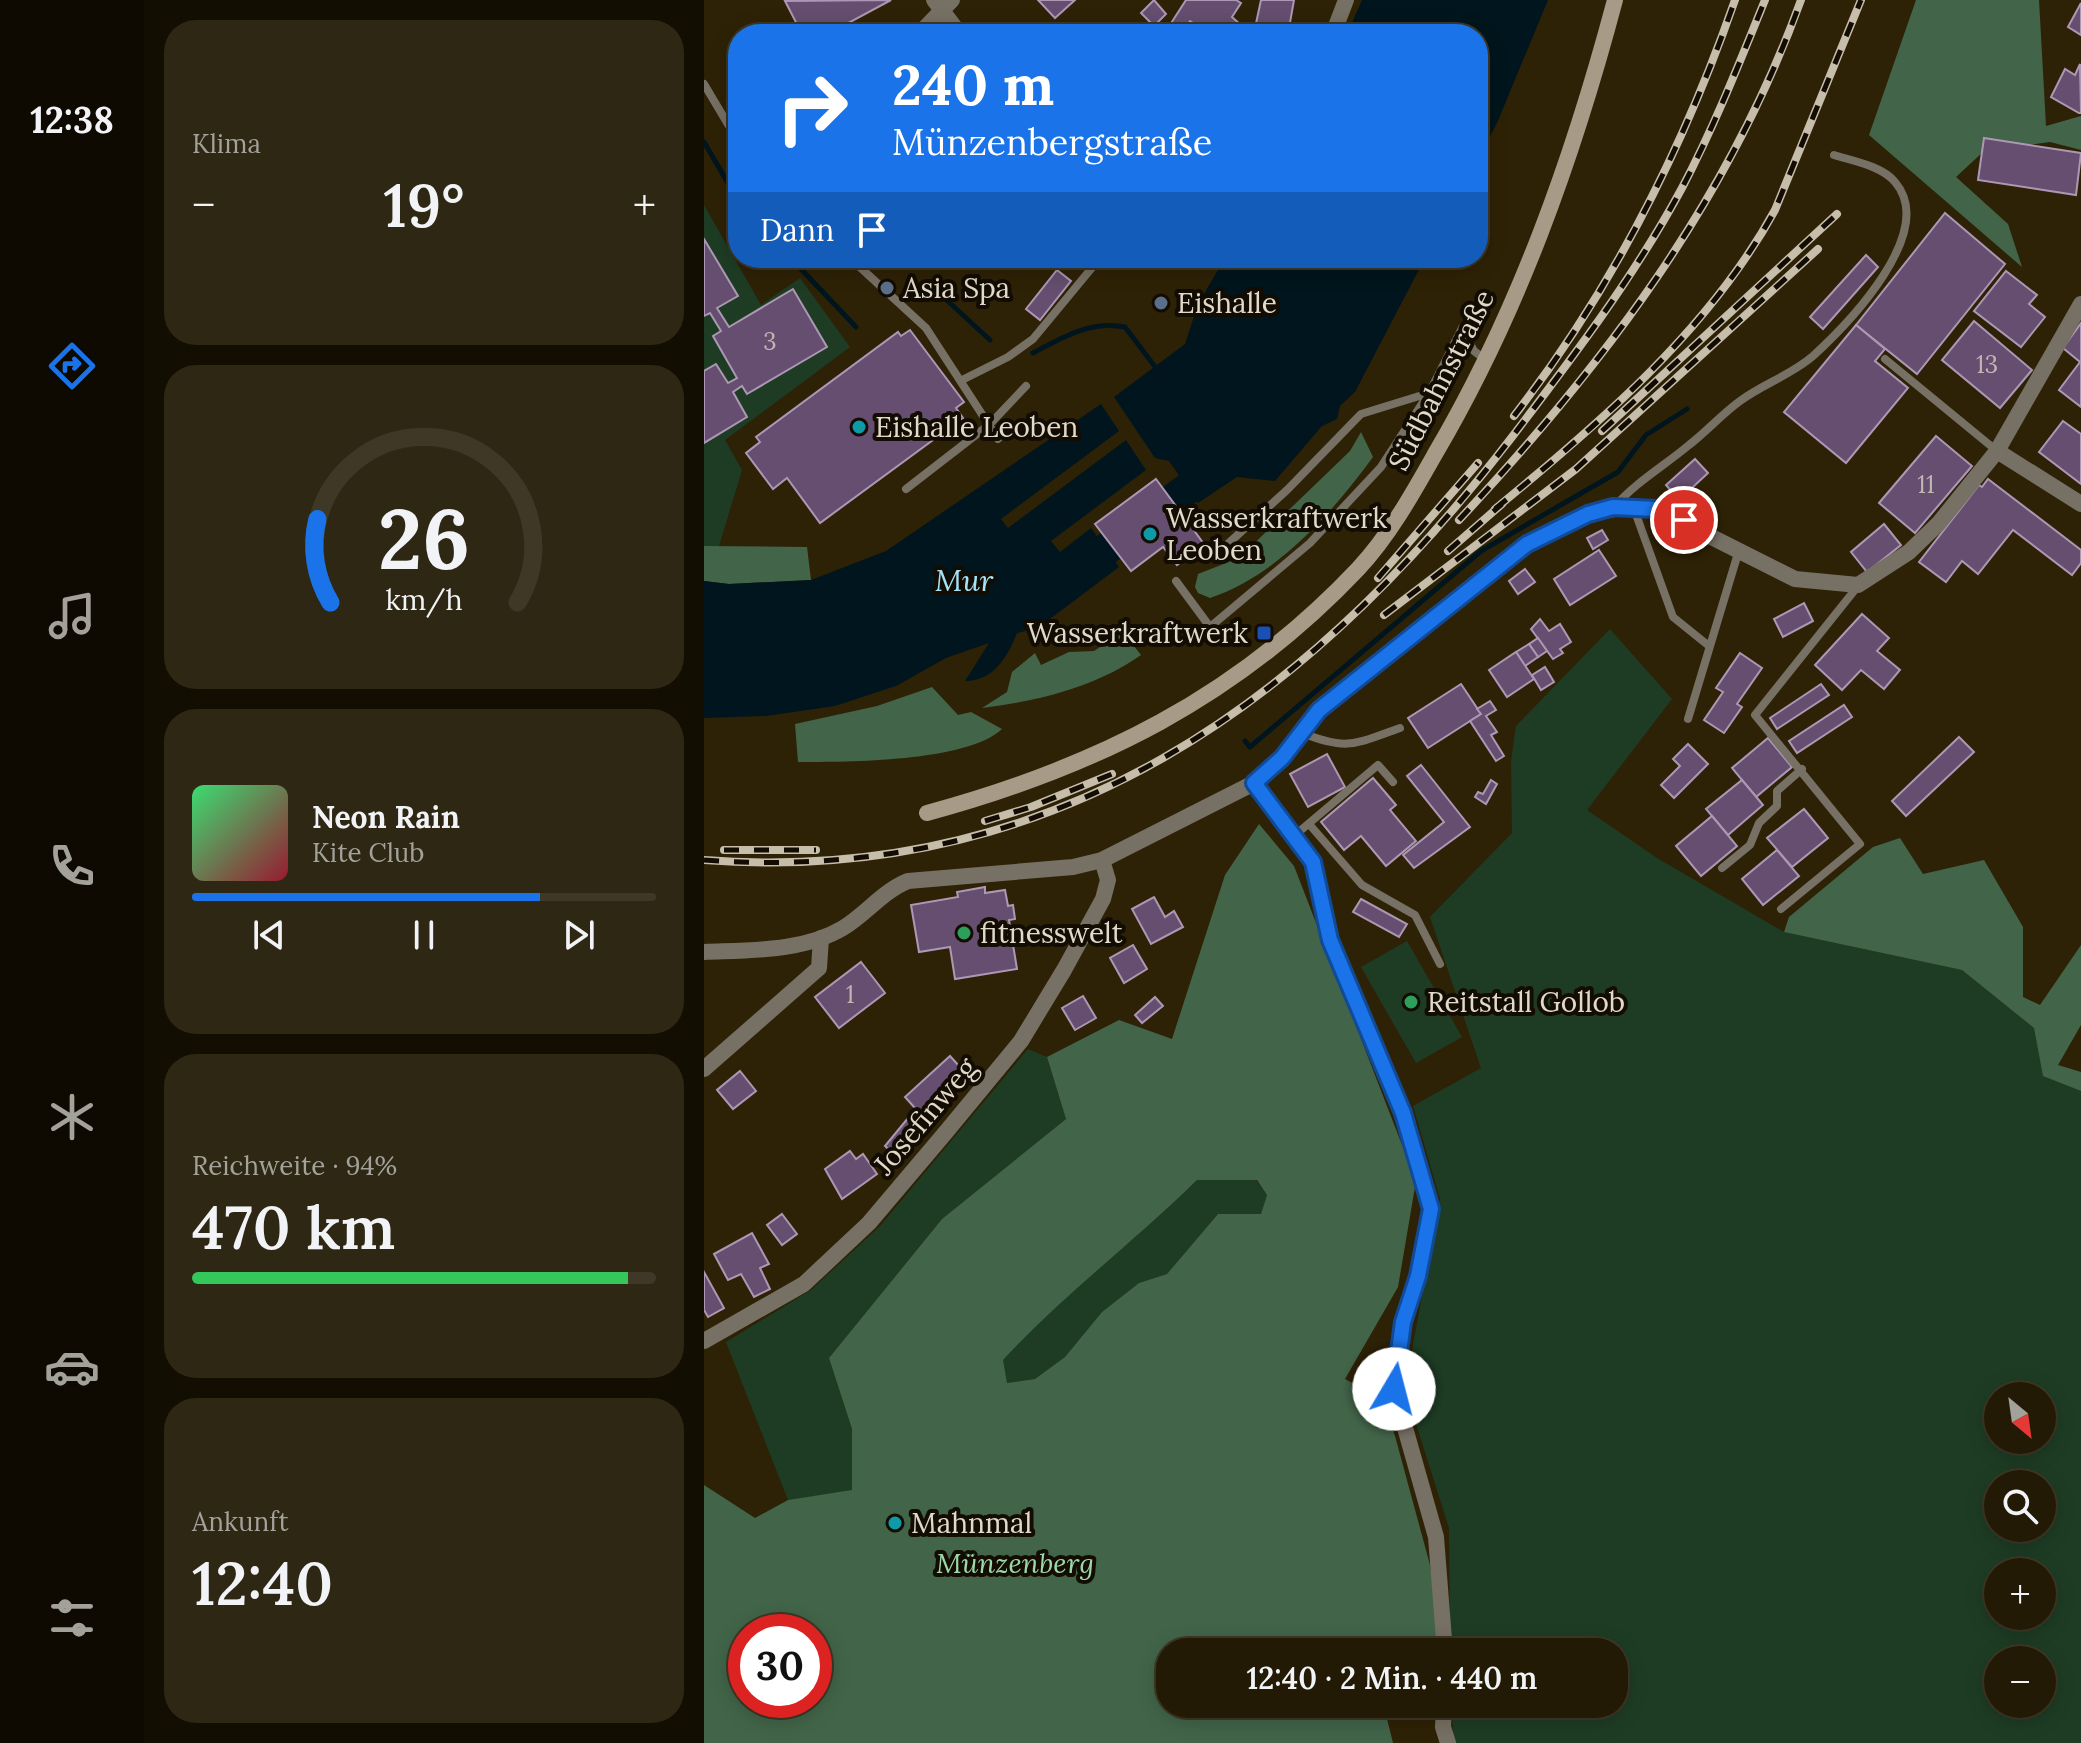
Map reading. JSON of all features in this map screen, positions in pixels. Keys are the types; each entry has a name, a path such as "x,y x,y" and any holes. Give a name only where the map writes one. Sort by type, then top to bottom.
{"main road":[{"name":"Südbahnstraße","path":"927,813 1021,786 1141,736 1191,706 1274,646 1334,592 1368,556 1410,498 1486,360 1551,210 1615,0"}],"street":[{"path":"1337,24 1346,0"},
{"path":"927,24 942,4 954,24"},
{"path":"704,952 779,948 821,938 852,922 895,886 908,881 1073,867 1102,860 1254,783 1282,758 1319,710 1527,544 1588,514 1613,507 1656,509 1684,520 1795,579 1858,585 1909,552 1939,523 1997,451 2081,304"},
{"path":"1997,451 2081,504"},
{"path":"1254,783 1313,862 1330,940 1403,1113 1431,1209 1418,1276 1403,1322 1394,1389 1436,1537 1444,1638"},
{"name":"Josefinweg","path":"704,1341 804,1284 869,1223 946,1132 1021,1041 1064,970 1103,899 1108,880 1102,860"},
{"path":"704,1069 819,968 821,938"},
{"path":"1443,1718 1448,1743"}],"lane":[{"path":"704,84 728,124"},
{"path":"1613,507 1631,488 1688,447 1741,400 1812,356 1883,280 1901,239 1906,211 1897,184 1885,173 1834,155"},
{"path":"861,268 926,328 998,439"},
{"path":"962,380 1008,357 1033,339 1092,268"},
{"path":"1179,585 1210,627 1310,543 1381,467 1429,393 1462,328 1474,351 1486,360"},
{"path":"1885,359 1997,451"},
{"path":"906,489 990,424 1026,386"},
{"path":"1220,551 1287,490 1361,414 1429,393"},
{"path":"1632,506 1673,617 1709,646"},
{"path":"1688,719 1739,550"},
{"path":"1781,909 1860,844 1755,715 1858,585"},
{"path":"1302,733 1332,745 1351,745 1400,728"},
{"path":"1294,836 1378,765 1393,782"},
{"path":"1722,868 1750,845 1759,823 1777,806 1777,791 1802,769"},
{"path":"1309,824 1362,885 1415,915 1440,964"}],"green space":[{"path":"1916,0 2039,0 2046,126 2081,116 2081,150 2050,142 1984,151 1956,177 2008,224 2022,267 1869,135"},
{"path":"704,205 728,247 728,268 740,268 761,305 800,278 850,347 725,440 742,470 719,546 704,546"},
{"path":"1361,432 1373,457 1302,540 1281,558 1235,588 1210,598 1198,593 1195,587 1198,574 1239,558 1350,451"},
{"path":"704,546 807,547 811,580 729,584 704,581"},
{"path":"1610,629 1672,699 1587,810 1657,858 1784,932 1962,970 2034,1028 2044,1076 2081,1091 2081,1743 1454,1743 1452,1718 1628,1718 1628,1638 1450,1638 1449,1528 1411,1408 1407,1377 1440,1199 1413,1106 1481,1068 1430,917 1512,833 1511,761 1516,726"},
{"path":"1123,632 1141,655 1123,666 1064,691 982,708 1007,692 1012,672 1035,653 1041,665 1069,652 1094,651"},
{"path":"932,687 958,715 971,712 1002,729 985,740 935,754 875,760 798,762 795,724 877,706"},
{"name":"Münzenberg","path":"1259,824 1294,866 1416,1181 1398,1287 1345,1379 1381,1399 1395,1436 1430,1565 1440,1632 1438,1638 1156,1638 1156,1718 1388,1718 1393,1743 704,1743 704,1485 755,1518 788,1500 852,1490 852,1429 829,1358 942,1219 1066,1119 1047,1057 1119,1020 1172,1039 1225,875","holes":["1197,1180 1257,1180 1267,1195 1261,1214 1218,1214 1167,1274 1139,1283 1102,1312 1065,1357 1035,1379 1007,1383 1003,1360 1050,1313"]},
{"path":"1900,838 1923,874 1984,860 2023,927 2023,997 2040,1005 2081,945 2081,1025 2058,1065 2081,1072 2081,1091 2043,1076 2034,1028 1962,970 1784,932 1789,917 1873,847"},
{"name":"Reitstall Gollob","path":"1407,941 1462,1037 1416,1063 1361,967"},
{"path":"1028,1049 1047,1057 1066,1119 942,1219 829,1358 852,1429 852,1491 788,1500 726,1342 811,1290 880,1226"},
{"path":"1197,1180 1256,1180 1267,1195 1261,1214 1218,1214 1167,1274 1139,1283 1102,1312 1065,1357 1035,1379 1007,1383 1002,1360 1049,1313"}],"water":[{"path":"1362,0 1548,0 1488,140 1488,24 1351,24"},
{"path":"1219,268 1420,268 1355,392 1340,406 1337,419 1322,426 1275,481 1237,477 1198,503 1169,461 1155,458 1114,397 1185,344 1198,304"},
{"name":"Mur","path":"1101,404 1119,431 1001,519 1008,528 1126,440 1146,470 1051,541 1060,552 1091,528 1119,567 1038,628 1017,633 1004,658 992,672 965,681 989,643 946,658 896,686 835,706 766,716 704,718 704,581 729,584 811,580 886,551"}],"building":[{"path":"891,0 847,24 797,24 785,1"},
{"path":"1038,0 1075,0 1055,18"},
{"path":"1154,0 1166,14 1152,24 1141,13"},
{"path":"1186,0 1236,0 1241,3 1232,17 1240,24 1195,24 1190,21 1188,24 1171,24"},
{"path":"1261,0 1294,0 1290,24 1256,24"},
{"path":"2081,3 2081,35 2068,27"},
{"path":"2080,64 2079,113 2051,97 2065,69 2075,75"},
{"path":"1984,138 2081,153 2076,195 1978,180"},
{"path":"1945,213 2005,264 1917,374 1856,325"},
{"path":"704,239 738,296 717,308 729,327 793,289 827,347 747,394 742,386 733,392 747,417 704,443 704,371 716,364 728,383 737,378 713,336 721,331 710,313 704,316"},
{"path":"1866,255 1878,267 1823,329 1810,317"},
{"path":"1057,270 1071,281 1040,320 1026,309"},
{"path":"2006,271 2037,295 2029,304 2045,317 2021,347 1974,311"},
{"path":"1974,321 2032,370 2000,408 1942,360"},
{"path":"2081,323 2081,407 2059,390 2080,362 2063,348"},
{"path":"1856,325 1885,349 1875,361 1908,388 1846,463 1784,412"},
{"name":"Eishalle Leoben","path":"910,330 964,402 956,408 963,418 820,523 787,478 773,489 746,453 760,442 756,437 898,332 901,336"},
{"path":"2063,421 2081,434 2081,484 2039,452"},
{"path":"1936,436 1972,466 1915,533 1879,503"},
{"path":"1695,459 1708,473 1679,500 1666,485"},
{"name":"Wasserkraftwerk Leoben","path":"1156,479 1204,544 1177,565 1163,547 1131,571 1095,524"},
{"path":"1988,479 2081,550 2081,563 2072,575 2013,530 1978,574 1962,561 1946,582 1919,562 1979,485 1982,487"},
{"path":"1884,524 1901,545 1867,572 1851,552"},
{"path":"1602,530 1608,540 1593,549 1587,538"},
{"path":"1599,550 1616,576 1570,605 1554,579"},
{"path":"1525,569 1535,582 1518,594 1509,581"},
{"path":"1804,603 1813,621 1783,637 1774,619"},
{"path":"1862,614 1889,638 1877,651 1900,670 1884,689 1861,670 1842,690 1815,665"},
{"path":"1540,619 1549,631 1560,624 1571,642 1560,649 1563,653 1553,659 1531,629"},
{"path":"1538,638 1547,651 1538,657 1529,644"},
{"path":"1529,644 1538,657 1525,666 1516,652"},
{"path":"1516,652 1534,679 1507,697 1489,670"},
{"path":"1740,653 1762,668 1737,704 1742,707 1724,733 1704,720 1723,692 1716,688"},
{"path":"1545,667 1554,682 1541,690 1532,675"},
{"path":"1461,684 1481,714 1428,748 1408,718"},
{"path":"1821,684 1829,695 1777,729 1770,718"},
{"path":"1490,701 1496,710 1486,716 1497,732 1491,735 1504,756 1496,761 1470,721 1481,714 1477,709"},
{"path":"1844,705 1852,717 1797,753 1789,741"},
{"path":"1959,737 1974,752 1906,816 1892,801"},
{"path":"1768,738 1792,767 1756,797 1732,768"},
{"path":"1688,744 1708,764 1674,798 1661,785 1680,766 1673,759"},
{"path":"1327,754 1345,787 1308,807 1290,774"},
{"path":"1421,765 1470,827 1414,868 1403,855 1444,822 1407,776"},
{"path":"1373,778 1396,805 1390,810 1416,841 1386,866 1361,836 1344,850 1321,822"},
{"path":"1491,780 1497,784 1486,804 1475,797 1478,792 1483,794"},
{"path":"1742,780 1763,805 1728,835 1706,809"},
{"path":"1804,809 1828,838 1792,867 1767,838"},
{"path":"1712,816 1737,846 1701,876 1676,846"},
{"path":"1777,850 1799,876 1763,905 1742,879"},
{"name":"fitnesswelt","path":"985,887 985,893 1005,890 1008,906 1013,905 1015,919 1009,920 1017,969 955,979 950,947 919,952 911,905 958,897 957,892"},
{"path":"1154,897 1165,917 1174,911 1183,927 1151,944 1132,909"},
{"path":"1361,899 1407,924 1399,937 1353,912"},
{"path":"1133,945 1147,969 1124,983 1110,958"},
{"path":"861,962 885,993 839,1028 815,997"},
{"path":"1083,996 1096,1018 1075,1030 1062,1008"},
{"path":"1155,997 1163,1006 1142,1023 1135,1015"},
{"path":"950,1056 969,1077 924,1118 905,1097"},
{"path":"740,1071 756,1091 733,1109 717,1090"},
{"path":"913,1112 925,1124 894,1155 885,1146"},
{"path":"850,1151 856,1159 863,1154 877,1174 842,1199 825,1169"},
{"path":"782,1214 797,1234 782,1245 767,1225"},
{"path":"752,1233 769,1264 760,1268 770,1289 754,1297 741,1274 728,1280 714,1254"},
{"path":"704,1272 724,1308 708,1317 704,1310"}],"waterway":[{"path":"704,142 728,183"},
{"path":"799,268 856,327"},
{"path":"939,293 990,340"},
{"path":"1033,353 1066,336 1089,328 1113,325 1125,327 1159,372"},
{"path":"1245,741 1250,747 1481,551 1618,472 1646,435 1687,409"},
{"name":"Mur","path":"1073,574 1222,463"}],"railway":[{"path":"1514,416 1582,319 1641,217 1692,110 1735,0"},
{"path":"704,860 831,860 950,842 1060,808 1163,758 1259,695 1349,619 1433,533 1512,437 1580,347 1644,253 1682,188 1765,0"},
{"path":"1459,520 1563,402 1612,341 1657,277 1699,212 1737,144 1772,73 1801,0"},
{"path":"1495,509 1650,372 1718,295 1749,254 1775,210 1861,0"},
{"path":"1602,431 1837,214"},
{"path":"1384,615 1576,469 1818,249"},
{"path":"1378,578 1478,463"},
{"path":"1448,551 1502,504"},
{"path":"985,821 1031,807 1112,774"},
{"path":"724,850 816,850"}],"place":[{"name":"Asia Spa","path":"887,288"},
{"name":"Eishalle","path":"1161,303"},
{"name":"Eishalle Leoben","path":"859,427"},
{"name":"Wasserkraftwerk Leoben","path":"1150,534"},
{"name":"Wasserkraftwerk","path":"1264,633"},
{"name":"fitnesswelt","path":"964,933"},
{"name":"Reitstall Gollob","path":"1411,1002"},
{"name":"Mahnmal","path":"895,1523"}],"route":[{"path":"1394,1389 1403,1322 1418,1276 1431,1209 1403,1113 1330,940 1313,862 1254,783 1282,758 1319,710 1527,544 1588,514 1613,507 1656,509 1684,520"}]}
